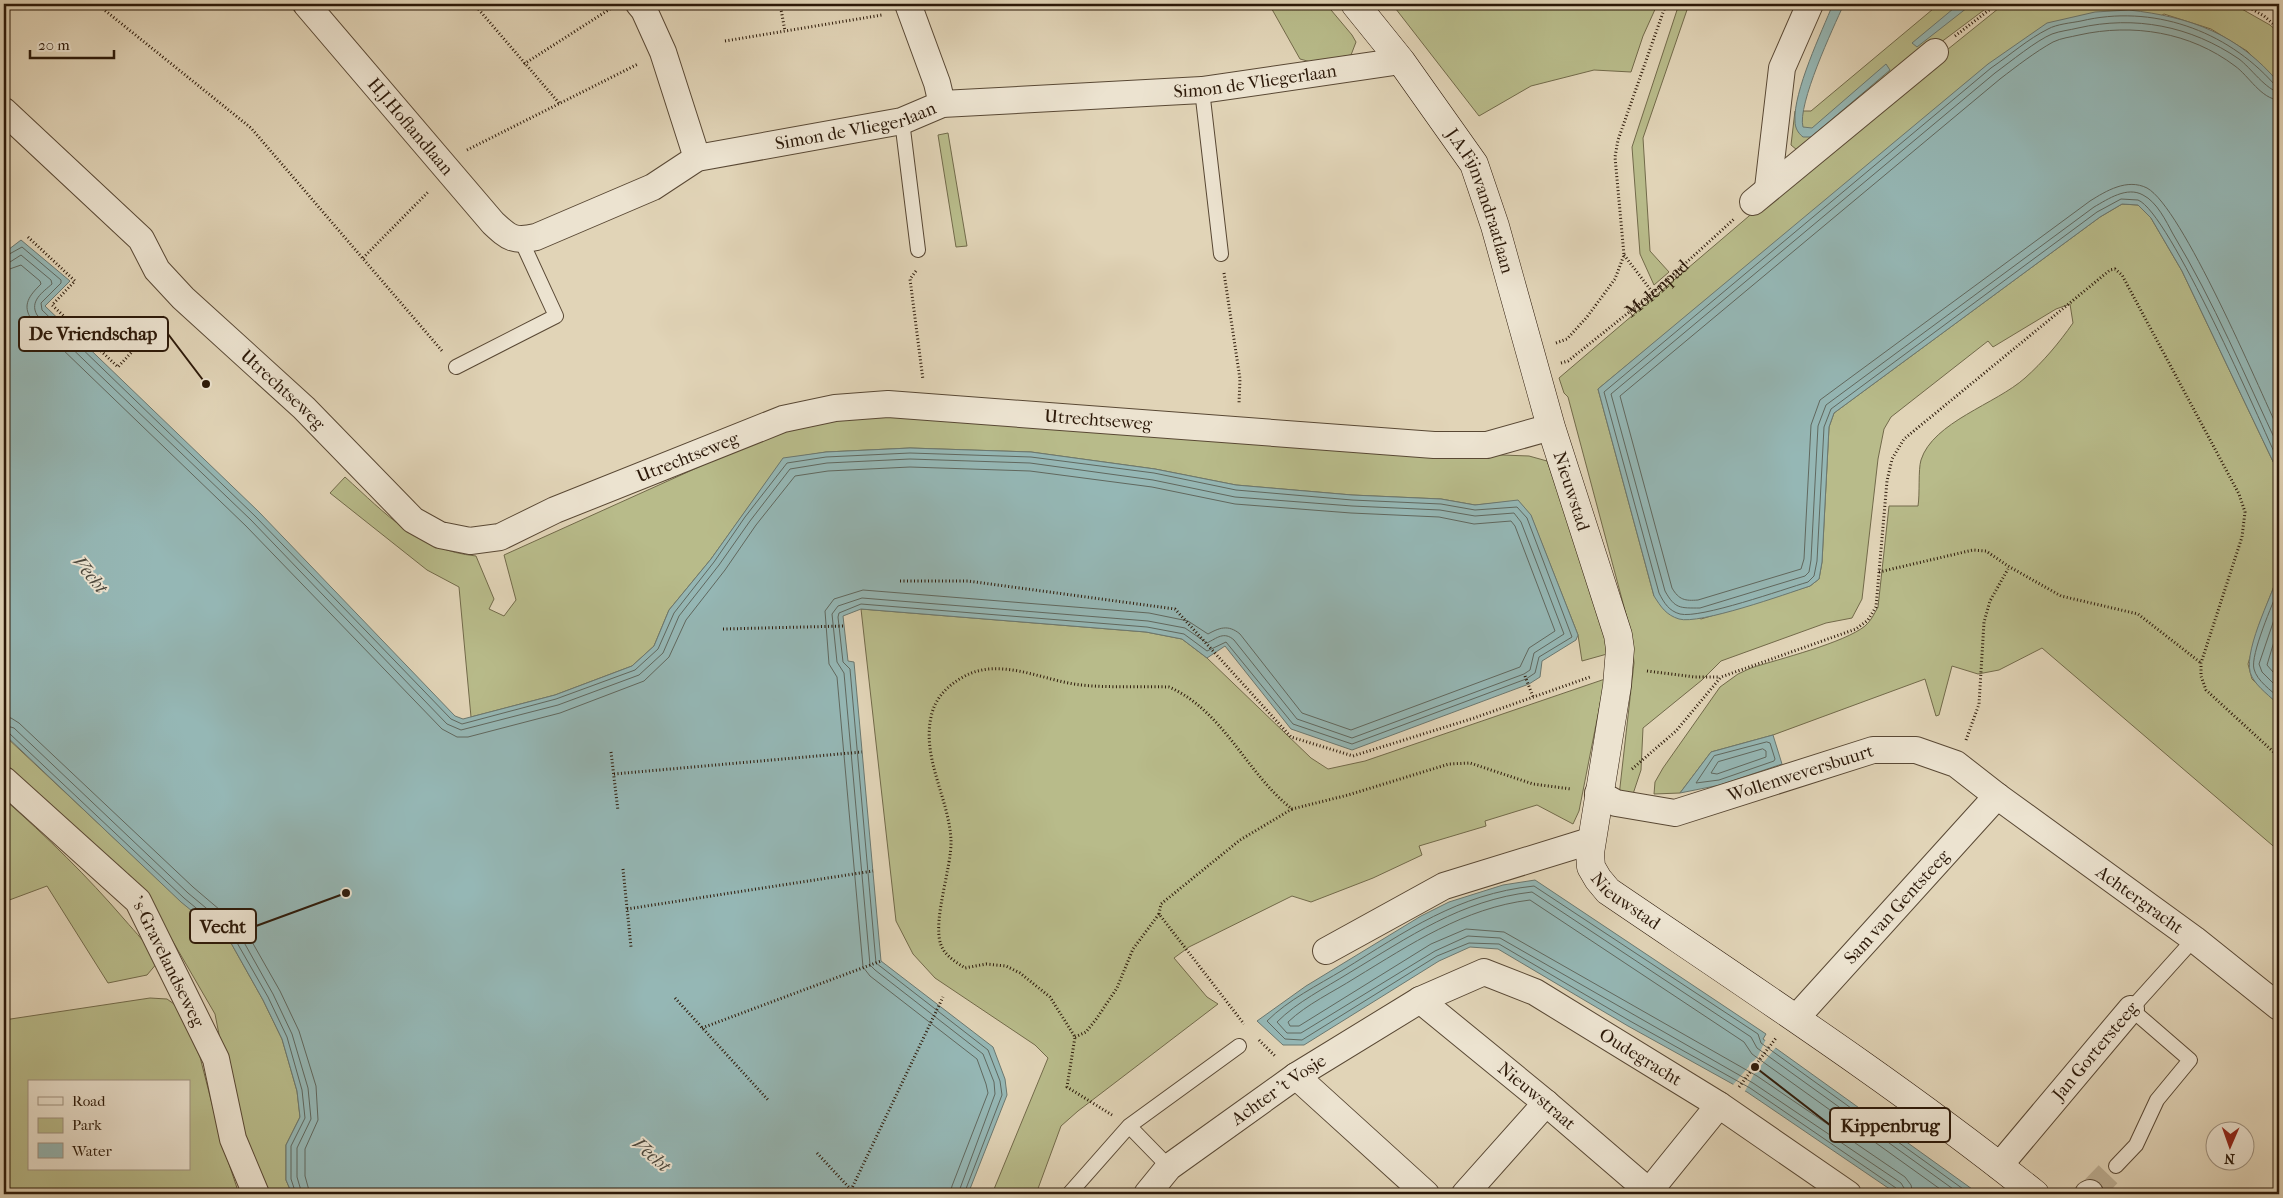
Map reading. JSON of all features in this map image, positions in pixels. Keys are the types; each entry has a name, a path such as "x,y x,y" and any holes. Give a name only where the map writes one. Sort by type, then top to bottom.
{"street":[{"name":"H.J.Hoflandlaan","path":"306,4 493,223 507,236 521,240"},
{"path":"639,4 644,10 663,52 697,158"},
{"name":"J.A.Fijnvandraatlaan","path":"1355,4 1401,61 1474,164 1495,226 1551,427"},
{"path":"1761,195 1782,68 1810,4"},
{"path":"909,7 938,83 942,104"},
{"path":"1761,195 1935,52"},
{"name":"Simon de Vliegerlaan","path":"521,240 536,237 653,187 697,158 902,121 942,104 1202,90 1401,61"},
{"name":"Utrechtseweg","path":"4,111 141,239 157,270 183,298 304,408 413,520 440,536 470,541 500,537 555,510 783,420 835,408 888,404 1434,446 1487,445 1551,427"},
{"name":"Nieuwstad","path":"1551,427 1618,635 1620,649 1617,686 1590,840 1591,867 1598,879 1608,891 1796,1018 2035,1194"},
{"name":"Wollenweversbuurt","path":"1598,792 1616,804 1675,813 1873,750 1916,750 1956,764 1997,796"},
{"name":"'s-Gravelandseweg","path":"4,780 138,901 216,1059 233,1139 256,1194"},
{"name":"Achtergracht","path":"1997,796 2194,939 2279,1007"},
{"name":"Sam van Gentsteeg","path":"1796,1018 1997,796"},
{"path":"1326,951 1444,886 1590,840"},
{"name":"Oudegracht","path":"1420,1000 1484,972 1534,992 1728,1098 1848,1194"},
{"name":"Achter 't Vosje","path":"1147,1194 1169,1167 1287,1068 1420,1000"},
{"name":"Nieuwstraat","path":"1420,1000 1546,1103 1649,1193"},
{"name":"Jan Gortersteeg","path":"1999,1166 2131,1008"},
{"path":"1287,1068 1426,1194"},
{"path":"1649,1193 1728,1098"},
{"path":"1465,1194 1546,1103"}],"lane":[{"path":"1202,90 1221,254"},
{"path":"902,121 918,250"},
{"path":"456,367 556,316 521,240"},
{"name":"Jan Gortersteeg","path":"2131,1008 2194,939"},
{"path":"2116,1166 2136,1145 2157,1100 2190,1060 2131,1008"},
{"path":"1069,1194 1129,1126 1239,1046"},
{"path":"1129,1126 1169,1167"}],"path":[{"path":"97,4 251,128 456,367"},
{"path":"474,4 559,103"},
{"path":"524,64 618,4"},
{"path":"780,4 785,31"},
{"path":"1533,362 1567,339 1615,279 1624,255 1614,157 1618,140 1666,4"},
{"path":"1935,52 1997,4"},
{"path":"2242,4 2264,16 2279,29"},
{"path":"724,42 909,7"},
{"path":"363,258 449,172 466,151 663,52"},
{"name":"Molenpad","path":"1533,362 1568,361 1654,293 1761,195"},
{"path":"28,238 75,281 52,305 118,367 183,298"},
{"path":"918,250 920,265 910,279 926,407"},
{"path":"1221,254 1240,379 1238,431"},
{"path":"1624,255 1654,293"},
{"path":"1075,1037 1086,1032 1117,988 1133,949 1159,914 1160,904 1240,840 1292,810 1449,764 1470,763 1533,784 1598,792 1646,758 1676,731 1721,677 1856,629 1868,620 1876,607 1887,482 1892,459 1904,439 2110,270 2115,269 2122,275 2239,494 2245,512 2242,536 2201,663 2201,676 2206,690 2279,758"},
{"path":"1879,572 1973,550 1986,551 2008,566 2061,596 2138,614 2201,663"},
{"path":"1956,764 1974,722 1979,704 1984,622 1990,601 2008,569"},
{"path":"900,581 968,581 1176,610 1290,737 1353,756 1474,718"},
{"path":"723,629 844,626"},
{"path":"1129,1126 1067,1087 1075,1037 1050,997 1020,972 1006,966 986,964 965,968 948,957 941,945 939,936 942,901 951,850 950,828 930,753 931,718 937,699 951,684 966,675 986,669 1002,668 1084,685 1169,687 1182,692 1206,710 1257,776 1292,810"},
{"path":"1525,676 1533,697"},
{"path":"612,752 618,811"},
{"path":"614,774 862,752"},
{"path":"623,869 631,947"},
{"path":"627,909 873,871"},
{"path":"1159,914 1242,1022"},
{"path":"702,1028 881,961"},
{"path":"675,998 769,1101"},
{"path":"851,1190 943,998"},
{"path":"1728,1098 1774,1041"},
{"path":"1272,1064 1287,1068"},
{"path":"817,1153 855,1194"}],"green space":[{"path":"1269,4 1326,4 1356,42 1351,55 1311,62 1300,59"},
{"path":"1392,4 1657,5 1643,36 1631,72 1594,70 1531,86 1479,116"},
{"path":"1679,4 1689,4 1643,138 1650,251 1669,272 1654,285 1640,254 1632,147"},
{"path":"1939,4 1992,4 1797,150 1791,145 1795,111 1811,111"},
{"path":"2004,4 2233,4 2270,25 2279,33 2279,83 2247,51 2211,29 2164,14 1779,240 1598,389 1654,596 1701,619 1810,586 1819,579 1822,562 1829,427 1834,413 2100,217 2122,204 2138,205 2151,218 2182,271 2279,474 2279,573 2259,625 2248,664 2252,679 2279,705 2279,851 2042,648 1999,670 1978,674 1952,666 1939,715 1936,716 1925,679 1773,735 1711,752 1680,793 1654,794 1655,782 1663,768 1720,687 1738,674 1751,668 1811,650 1842,638 1869,622 1878,607 1889,506 1918,506 1920,464 1928,447 1938,435 1952,424 2013,387 2038,365 2073,323 2070,304 2056,309 1993,347 1988,341 1891,417 1884,429 1878,459 1862,599 1852,618 1826,623 1721,661 1702,680 1643,728 1641,770 1633,794 1619,796 1634,663 1631,633 1568,397 1564,393 1559,378 1891,95"},
{"path":"948,133 967,246 956,247 938,135"},
{"path":"856,413 1392,451 1529,456 1547,461 1564,506 1606,640 1607,654 1582,661 1578,635 1531,516 1518,501 1475,505 1441,499 1352,495 1236,485 1155,469 1031,452 910,448 826,452 783,459 711,559 669,610 654,646 632,666 555,695 471,717 459,587 427,570 330,493 345,477 389,517 420,538 455,552 476,556 494,599 489,609 504,616 516,600 504,555 763,438"},
{"path":"861,609 1146,632 1182,639 1207,658 1311,758 1328,769 1365,761 1605,679 1579,811 1573,824 1537,805 1485,821 1486,826 1419,846 1422,855 1373,878 1311,902 1292,896 1189,947 1174,958 1207,997 1218,1004 1061,1126 1036,1194 992,1194 1048,1058 1035,1045 935,978 913,954 896,921"},
{"path":"4,735 181,901 231,943 263,1000 282,1039 297,1091 300,1117 286,1145 286,1180 292,1194 261,1194 225,1065 215,1014 168,933 47,808 4,767"},
{"path":"4,799 81,872 146,945 158,962 147,975 108,983 47,886 4,902"},
{"path":"150,998 167,999 174,1004 200,1057 222,1143 239,1194 4,1194 4,1020"}],"water":[{"path":"1833,4 1844,4 1810,85 1805,102 1803,127 1812,128 1886,64 1890,70 1811,137 1803,137 1795,124 1799,94 1809,62"},
{"path":"1959,4 1972,4 1917,47 1912,43"},
{"path":"2129,10 2173,17 2212,31 2230,40 2247,52 2279,83 2279,474 2182,271 2151,218 2138,205 2122,204 2100,217 1834,413 1829,427 1822,562 1819,579 1810,586 1743,608 1705,618 1679,619 1667,613 1654,596 1598,389 1988,64 2047,23 2095,12"},
{"path":"21,240 70,281 45,306 259,512 455,716 463,719 555,695 632,666 654,646 669,610 711,559 783,458 826,452 910,448 1031,452 1155,469 1236,485 1352,495 1441,499 1475,505 1518,500 1531,515 1578,635 1576,640 1542,661 1540,677 1529,684 1352,750 1291,729 1225,646 1207,658 1182,639 1146,632 861,609 843,616 848,661 854,662 881,961 993,1047 1005,1079 1007,1095 968,1194 292,1194 286,1180 286,1145 300,1117 297,1091 282,1039 263,1000 231,943 181,902 4,734 4,253"},
{"path":"2279,573 2279,705 2261,689 2252,677 2249,667 2253,641"},
{"path":"1773,735 1782,764 1720,785 1680,793 1711,752"},
{"path":"1535,880 1766,1034 1763,1039 1979,1194 1897,1194 1747,1092 1628,1026 1498,949 1470,947 1439,961 1304,1045 1283,1045 1257,1021 1306,986 1421,916 1449,902 1503,885"}],"pier":[{"path":"1766,1039 1777,1046 1754,1074 1744,1093 1732,1086 1758,1056"}],"tunnel":[{"path":"2090,1193 2116,1166"}],"place":[{"name":"De Vriendschap","path":"206,384"},
{"name":"Vecht","path":"346,893"},
{"name":"Kippenbrug","path":"1755,1067"}]}
